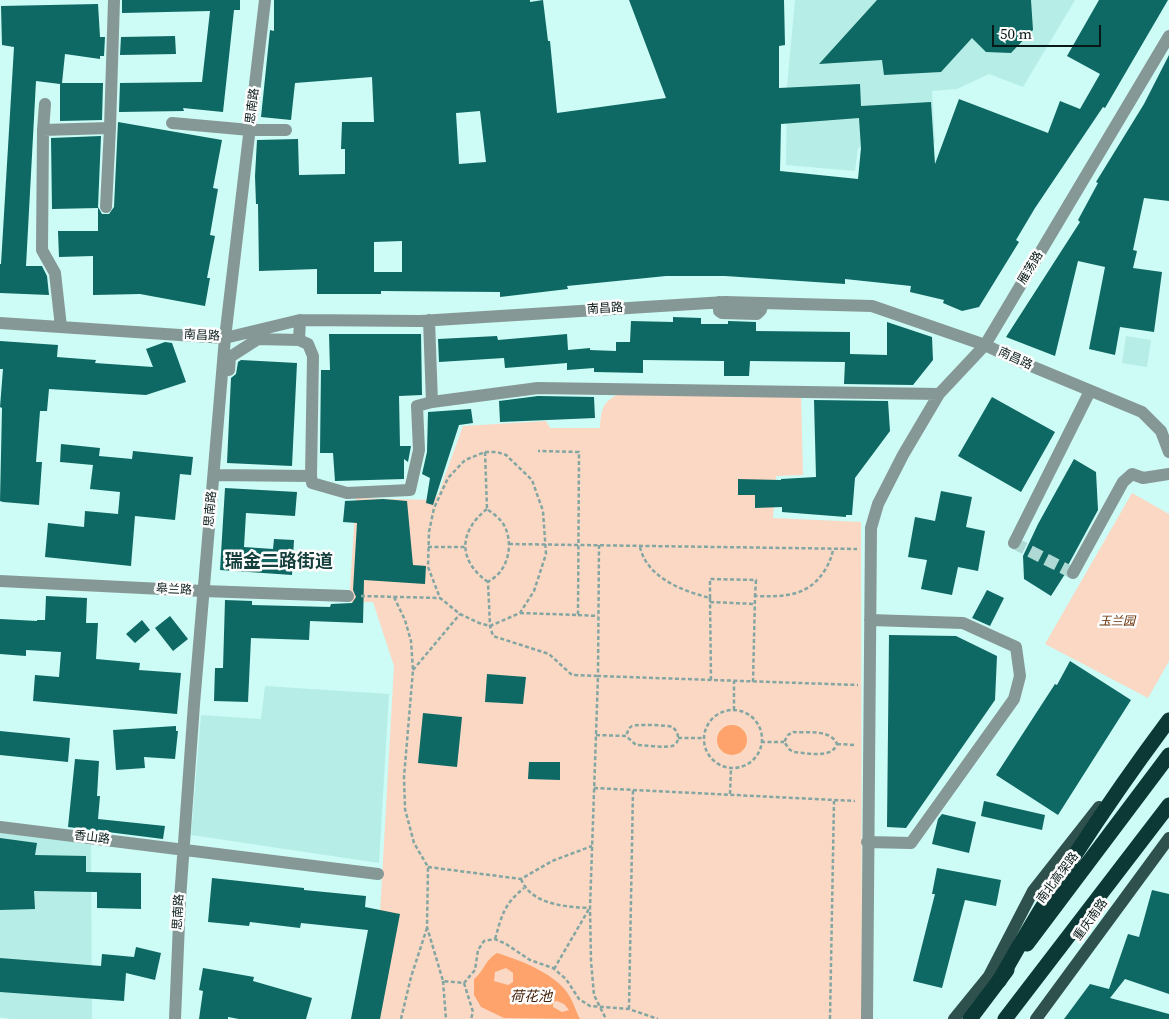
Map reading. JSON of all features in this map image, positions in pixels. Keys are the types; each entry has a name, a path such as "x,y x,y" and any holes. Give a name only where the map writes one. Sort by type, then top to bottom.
{"highway":[{"path":"994,978 1068,866 1169,720"},
{"name":"南北高架路","path":"970,1019 994,978 1169,755"},
{"path":"1005,1019 1169,805"}],"main road":[{"path":"994,978 1032,892 1169,715"},
{"path":"954,1019 994,978 1081,860 1169,748"},
{"name":"重庆南路","path":"1036,1019 1164,851 1169,838"},
{"path":"1050,871 1081,860"}],"street":[{"path":"106,207 114,0"},
{"name":"思南路","path":"174,1019 183,849 203,591 218,475 225,338 265,0"},
{"name":"雁荡路","path":"867,1019 871,528 878,504 939,394 985,345 1169,36"},
{"path":"45,104 42,250 55,273 61,327"},
{"path":"172,123 250,130 286,130"},
{"path":"43,130 110,128"},
{"name":"南昌路","path":"0,323 225,338 300,320 429,320 718,302 872,306 985,345 1019,362 1142,412 1162,431 1169,452"},
{"path":"299,340 300,320"},
{"path":"429,320 432,402"},
{"path":"311,476 218,475 230,356 258,338 299,340 308,344 313,356 312,482 347,493 410,490 419,450 417,406 432,402 538,388 939,394"},
{"path":"1014,543 1090,391"},
{"path":"1074,573 1123,482 1132,474 1144,478 1169,474"},
{"name":"皋兰路","path":"0,581 348,596"},
{"path":"868,842 911,843 1014,699 1020,676 1016,647 963,623 870,620"},
{"name":"香山路","path":"0,827 378,874"}],"path":[{"path":"538,451 579,452 578,615"},
{"path":"485,452 487,509"},
{"path":"520,613 534,591 546,554 543,511 532,480 506,455 497,452 485,452 465,460 448,478 434,508 429,532 428,567 440,598 460,614 490,626 520,613 598,616"},
{"path":"487,509 498,517 503,524 507,532 509,544 507,558 503,567 488,582"},
{"path":"487,509 469,528 465,547 470,566 488,582 490,626 493,636 549,654 572,675 870,686"},
{"path":"509,544 871,549"},
{"path":"599,545 598,676 590,908 594,995 606,1019"},
{"path":"640,546 648,564 662,578 689,592 710,600 755,604"},
{"path":"428,547 465,547"},
{"path":"755,596 787,596 799,593 814,584 830,561 833,548"},
{"path":"711,680 710,579 756,580 752,682"},
{"path":"348,596 440,598"},
{"path":"394,597 405,620 411,640 413,670 404,777 406,809 414,843 428,867 427,927 400,1019"},
{"path":"413,670 460,614"},
{"path":"734,681 734,710"},
{"path":"734,710 743,712 751,717 761,733 761,742 755,758 748,764 731,768 715,762 705,747 704,738 705,729 710,721 725,711 734,710"},
{"path":"596,735 626,736 636,745 671,746 677,742 678,738 677,732 671,726 634,725 629,728 626,736"},
{"path":"793,732 829,734 835,739 837,744 835,750 830,753 794,752 784,742 788,735 793,732"},
{"path":"678,738 704,738"},
{"path":"761,742 784,742"},
{"path":"837,744 869,745"},
{"path":"730,795 731,768"},
{"path":"594,788 869,801"},
{"path":"629,1009 633,790"},
{"path":"830,1019 834,800"},
{"path":"428,867 521,879 552,861 592,846"},
{"path":"521,879 524,888 544,901 563,907 590,908"},
{"path":"495,939 503,912 512,898 524,888"},
{"path":"554,969 590,908"},
{"path":"427,927 443,981 446,1019"},
{"path":"464,983 475,970 478,950 484,941 495,939 530,960 554,969 566,980 579,999 590,1006 629,1009 658,1019"},
{"path":"443,981 464,983"},
{"path":"464,983 473,1012 471,1019"}],"shaded area":[{"path":"795,0 1075,0 1023,87 989,74 957,89 932,91 935,141 931,154 858,148 855,171 786,165 787,87"},
{"path":"1126,336 1151,340 1147,367 1122,363"},
{"path":"265,686 389,694 379,863 191,835 201,715 261,719"},
{"path":"0,833 91,843 92,1019 11,1019 0,1017"}],"green space":[{"path":"626,390 801,394 803,475 776,476 773,518 861,522 862,1019 374,1019 394,666 373,602 349,602 356,498 432,500 438,495 463,426 546,421 550,428 600,428 603,408 609,400"},
{"name":"玉兰园","path":"1132,493 1169,514 1169,661 1148,698 1045,644"}],"water":[{"path":"732,725 743,729 747,740 743,751 732,755 721,751 717,740 721,729"},
{"name":"荷花池","path":"497,953 507,956 528,964 548,975 564,989 580,1019 504,1018 481,1007 474,995 474,979","holes":["506,968 513,973 513,982 508,985 494,981 495,972","557,1001 564,1004 569,1010 562,1012 553,1007 553,1002"]}],"building":[{"path":"122,0 240,0 240,10 234,10 223,112 183,108 184,111 119,112 120,83 202,82 210,11 122,13"},
{"path":"274,0 530,0 530,2 543,0 548,41 550,41 557,113 666,98 629,0 784,0 785,45 779,46 779,88 860,84 861,106 931,102 935,164 959,99 1048,133 1060,101 1080,109 1100,74 1067,56 1099,0 1168,0 1105,108 1103,107 1035,208 1016,240 1019,242 979,307 962,311 943,303 944,300 910,292 911,286 845,279 845,284 725,276 666,276 567,286 568,289 500,297 500,292 381,291 381,294 317,294 317,269 259,271 258,204 256,204 255,176 257,140 298,139 299,175 345,174 345,149 341,149 342,122 374,122 372,77 295,83 291,120 261,117 270,30 274,31","holes":["480,111 486,162 459,164 456,113","859,118 861,148 858,179 780,171 781,124","402,241 402,272 374,272 374,242"]},
{"path":"877,0 1031,0 1033,30 1011,53 986,52 972,38 941,72 884,75 882,60 819,64"},
{"path":"98,4 100,37 105,37 104,56 100,56 100,59 65,54 62,83 103,83 102,120 60,121 60,84 36,81 26,266 42,266 47,276 49,295 0,293 0,264 14,47 2,45 1,6"},
{"path":"175,36 176,54 120,55 121,37"},
{"path":"1169,55 1169,201 1144,198 1133,250 1137,251 1133,268 1162,272 1154,332 1120,327 1115,355 1089,349 1105,267 1078,261 1055,356 1006,337 1080,222 1078,220 1098,183 1096,182 1144,104"},
{"path":"118,122 222,140 213,188 218,189 210,235 215,236 207,278 210,278 205,306 140,294 93,295 93,256 59,257 58,231 98,231 98,208 52,209 51,138 101,136 98,207 102,214 109,214 114,207"},
{"path":"673,317 701,318 701,324 728,324 728,321 756,322 756,331 850,332 850,354 887,355 887,322 932,337 933,360 913,385 844,384 845,362 750,361 749,376 724,376 724,361 643,360 643,373 594,372 594,368 567,370 567,363 505,368 504,358 439,362 438,339 497,336 498,340 567,334 568,350 590,348 590,350 616,351 616,342 630,342 631,321 673,322"},
{"path":"329,334 421,334 422,395 399,396 400,446 411,446 408,462 404,459 404,479 335,481 333,453 320,453 321,370 330,370"},
{"path":"0,341 58,345 57,357 96,360 95,363 153,367 146,349 165,342 172,343 186,382 146,395 49,389 47,411 40,411 36,462 42,462 39,505 3,502 0,501 2,408 0,407 3,369 0,369"},
{"path":"241,360 297,363 292,466 227,463 231,378 236,374 238,362"},
{"path":"538,396 594,397 595,418 500,422 499,401"},
{"path":"992,397 1055,432 1021,492 958,456"},
{"path":"814,400 888,401 890,431 855,478 852,515 846,515 846,517 782,512 782,507 755,508 755,495 738,495 738,479 781,480 816,477"},
{"path":"471,409 473,423 459,425 433,505 426,503 430,478 422,474 427,452 428,412"},
{"path":"61,444 100,448 99,456 132,459 133,451 193,457 191,475 180,474 175,520 135,516 131,566 45,557 48,523 84,527 85,511 118,514 120,492 90,489 93,465 60,462"},
{"path":"1074,459 1096,472 1098,510 1065,574 1051,596 1024,579 1023,556 1038,524"},
{"path":"225,488 297,492 295,516 246,513 244,547 273,549 274,539 294,540 292,575 220,570"},
{"path":"941,491 972,497 966,527 985,531 978,571 958,567 952,595 921,589 927,560 908,557 915,517 935,521"},
{"path":"383,499 407,501 413,565 426,566 425,584 364,580 363,623 310,621 309,640 251,638 248,702 214,701 215,668 223,668 225,600 252,601 252,605 330,607 331,604 352,603 356,597 353,590 357,523 343,522 345,501"},
{"path":"987,590 1004,598 990,626 972,618"},
{"path":"46,596 87,598 86,623 98,623 96,659 140,663 139,670 181,673 177,714 33,701 35,675 59,677 61,652 26,650 26,656 0,654 0,619 45,620"},
{"path":"170,616 188,639 173,651 155,628"},
{"path":"142,620 150,630 135,643 126,634"},
{"path":"889,635 956,636 997,656 995,700 906,828 887,827"},
{"path":"1070,661 1131,700 1058,815 996,775 1055,684 1057,685"},
{"path":"487,674 526,677 523,704 485,702"},
{"path":"423,713 462,717 457,767 418,763"},
{"path":"176,726 176,731 178,731 175,759 144,757 145,768 116,770 113,730"},
{"path":"0,731 70,738 68,762 0,755"},
{"path":"75,759 99,761 97,796 100,796 98,819 165,826 163,839 68,827"},
{"path":"529,762 560,762 560,780 528,779"},
{"path":"984,801 1045,815 1042,830 981,816"},
{"path":"942,814 976,822 969,853 932,844 938,819"},
{"path":"0,838 37,843 35,855 86,856 86,872 141,873 141,909 97,908 97,892 34,891 35,909 0,910"},
{"path":"937,868 1001,880 996,906 965,900 942,988 913,981 935,894 932,894"},
{"path":"212,878 366,896 365,907 400,914 380,1019 351,1019 368,930 301,923 300,928 250,922 249,926 208,922"},
{"path":"1152,890 1169,894 1169,994 1125,979 1110,998 1169,1014 1169,1019 1064,1019 1090,984 1109,989 1128,934 1139,937"},
{"path":"136,947 161,953 155,980 126,973 124,1001 0,992 0,958 101,966 102,954 134,957"},
{"path":"203,968 254,977 253,981 312,998 306,1019 239,1019 228,1017 228,1019 199,1019 203,991 199,990"}],"tunnel":[{"path":"1014,543 1073,573"}],"district":[{"name":"瑞金二路街道","path":"279,562"}]}
